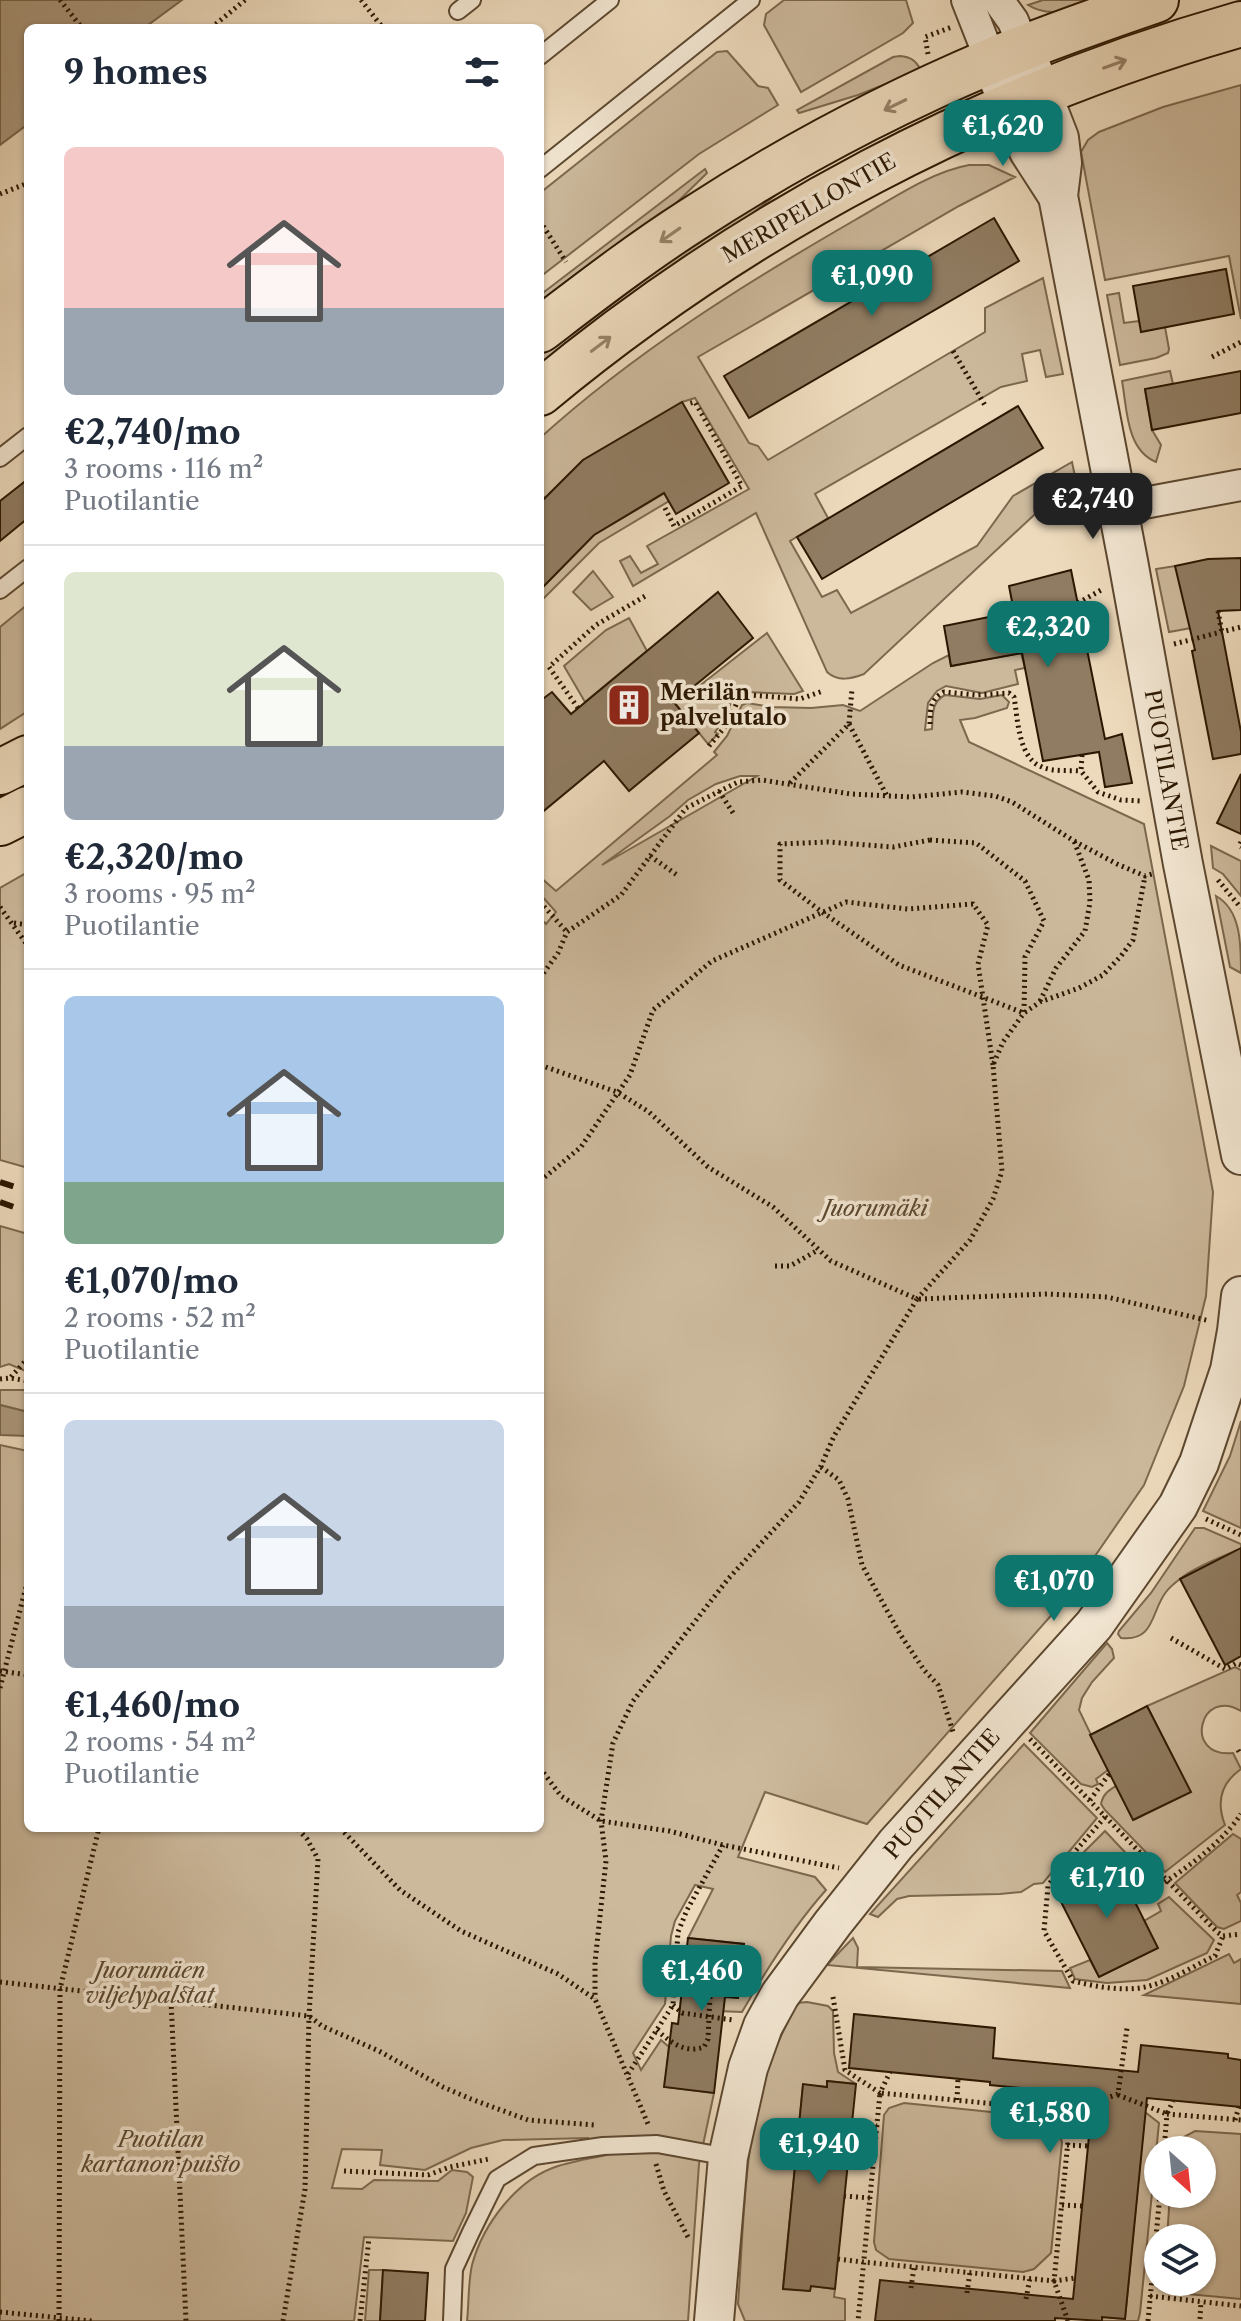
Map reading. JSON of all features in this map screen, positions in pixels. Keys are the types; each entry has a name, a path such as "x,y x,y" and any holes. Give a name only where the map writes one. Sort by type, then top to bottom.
{"main road":[{"path":"544,327 677,230 842,132 1007,54 1156,0"},
{"name":"MERIPELLONTIE","path":"544,390 646,310 777,223 900,156 1026,99 1141,54 1241,24"},
{"path":"0,772 24,760"},
{"path":"0,823 24,811"}],"street":[{"path":"967,0 1007,54"},
{"path":"998,0 1013,21 1007,54"},
{"name":"PUOTILANTIE","path":"1007,54 1026,99 1029,151 1058,196 1183,864 1241,1155"},
{"path":"1117,508 1241,485"},
{"name":"PUOTILANTIE","path":"714,2321 728,2157 748,2068 763,2026 787,1985 896,1844 1094,1625 1178,1506 1199,1463 1230,1370 1241,1296"}],"lane":[{"path":"458,11 472,0"},
{"path":"544,53 610,0"},
{"path":"544,166 741,3"},
{"path":"0,458 24,439"},
{"path":"0,590 24,571"},
{"path":"452,2321 454,2269 497,2179 534,2156 603,2146 657,2144 728,2157"}],"path":[{"path":"60,0 79,24"},
{"path":"216,24 245,0"},
{"path":"361,0 380,24"},
{"path":"0,194 24,185"},
{"path":"544,227 566,262"},
{"path":"1212,357 1241,342"},
{"path":"953,351 986,407"},
{"path":"665,508 674,526 742,486 695,402 687,404"},
{"path":"1078,603 1111,585"},
{"path":"578,708 549,667 596,625 647,595"},
{"path":"1218,611 1222,633"},
{"path":"1165,646 1241,627"},
{"path":"852,689 849,724 887,796"},
{"path":"724,693 800,699 823,691"},
{"path":"930,724 930,707 934,699 944,692 978,695 1009,693 1014,697 1024,749 1033,762 1044,768 1081,771"},
{"path":"709,746 729,722 740,695"},
{"path":"789,784 849,724"},
{"path":"1082,755 1081,771 1098,792 1121,800 1151,801"},
{"path":"544,972 558,953 567,932 621,895 686,808 738,782 762,780 851,794 887,796 962,792 995,796 1012,802 1074,841 1145,876 1161,867"},
{"path":"719,791 735,816"},
{"path":"930,840 976,843 1025,881 1044,921 1025,957 1024,1013 899,965 822,912 780,880 780,844 828,842 893,847 930,840"},
{"path":"1040,1002 1056,968 1085,931 1090,902 1089,880 1074,841"},
{"path":"650,856 677,875"},
{"path":"993,1065 1003,1042 1024,1013 1040,1002 1079,988 1103,975 1121,956 1133,940 1145,876"},
{"path":"1214,877 1241,908"},
{"path":"544,1178 581,1147 630,1075 653,1010 712,961 846,902 908,909 973,904 988,925 978,964 993,1065 1002,1171 993,1199 970,1240 917,1299 834,1436 821,1466 799,1502 728,1579 633,1701 613,1743 601,1821 606,1861 595,1962 595,1999 657,2144 654,2157 664,2191 693,2247"},
{"path":"544,906 567,932"},
{"path":"0,907 24,940"},
{"path":"13,923 24,924"},
{"path":"544,1066 617,1092 649,1112 708,1167 773,1207 831,1261 917,1299 1047,1294 1107,1297 1214,1323"},
{"path":"775,1266 790,1266 818,1250"},
{"path":"10,1378 24,1362"},
{"path":"0,1379 24,1380"},
{"path":"821,1466 839,1480 848,1499 862,1565 900,1634 938,1685 957,1743"},
{"path":"1195,1515 1241,1535"},
{"path":"0,1688 24,1593"},
{"path":"1171,1638 1225,1669 1236,1663 1241,1665"},
{"path":"2,1671 24,1674"},
{"path":"1024,1733 1166,1882 1223,1936 1241,1934"},
{"path":"544,1773 561,1796 601,1821 669,1831 848,1870"},
{"path":"1090,1800 1110,1773"},
{"path":"1134,1901 1166,1882 1230,1831 1241,1814"},
{"path":"1105,1817 1048,1886 1044,1931 1073,1981 1127,1989 1153,1985 1215,1956 1223,1936"},
{"path":"59,2319 60,1989 98,1832"},
{"path":"283,2321 305,2189 309,2016 318,1859 301,1832"},
{"path":"344,1832 400,1890 461,1931 558,1974 595,1999"},
{"path":"628,2074 673,2005 678,1932 723,1845"},
{"path":"675,1965 685,1966"},
{"path":"0,1982 309,2016 322,2026 379,2051 471,2099 528,2120 589,2123 601,2127"},
{"path":"657,2030 674,2044 697,2050 704,2047 708,2039 710,1995"},
{"path":"833,1997 845,2070 880,2093 1071,2111 1118,2094 1167,2114 1238,2120 1239,2107"},
{"path":"171,2001 186,2321"},
{"path":"673,2005 682,2013 725,2018"},
{"path":"1118,2094 1127,2028"},
{"path":"858,2321 880,2093 890,2072"},
{"path":"957,2100 958,2079"},
{"path":"1165,2136 1167,2114 1173,2101"},
{"path":"1068,2321 1054,2281 1071,2111"},
{"path":"852,2123 877,2126"},
{"path":"1067,2145 1088,2146"},
{"path":"344,2171 428,2175 489,2159 534,2156"},
{"path":"844,2196 870,2198"},
{"path":"1062,2205 1082,2206"},
{"path":"360,2321 369,2238"},
{"path":"838,2259 1054,2281 1075,2278"},
{"path":"911,2288 914,2267"},
{"path":"967,2293 970,2272"},
{"path":"1026,2299 1030,2278"},
{"path":"1148,2321 1150,2296 1241,2306"},
{"path":"1200,2319 1201,2301"},
{"path":"0,2312 92,2321"}],"green space":[{"path":"784,0 906,0 913,23 903,33 801,92 764,25 766,14"},
{"path":"1043,0 1095,0 1054,12 1028,5"},
{"path":"727,51 758,86 768,88 778,105 699,154 544,274 544,190 717,52"},
{"path":"893,57 912,60 921,70 858,95 799,113 797,110"},
{"path":"1241,85 1241,319 1229,256 1105,280 1081,152 1088,140 1099,132 1163,107"},
{"path":"989,165 1015,177 959,206 698,357 749,443 758,446 768,460 985,332 985,308 1043,278 1063,374 1046,377 1040,350 1022,354 1027,381 1001,387 815,494 828,518 790,541 822,597 837,590 851,613 977,546 1013,496 1072,462 1076,481 1049,501 864,674 854,677 845,679 827,672 756,513 633,586 620,561 630,556 641,573 658,564 647,546 749,489 695,398 682,402 583,460 545,498 544,435 652,348 732,294 896,196 954,169"},
{"path":"705,169 707,173 660,219 585,268 544,300 544,292"},
{"path":"786,187 544,367 544,345 641,272"},
{"path":"1119,293 1124,323 1139,321 1165,327 1168,353 1120,365 1107,295"},
{"path":"1170,371 1173,384 1145,390 1152,430 1161,445 1156,462 1146,456 1133,438 1122,381"},
{"path":"665,493 669,501 599,543 544,598 544,586 594,535"},
{"path":"1175,566 1213,624 1169,632 1156,569"},
{"path":"593,571 613,597 591,610 573,592"},
{"path":"24,607 24,714 0,729 0,627"},
{"path":"629,618 647,651 585,702 564,666 606,630"},
{"path":"767,633 803,691 794,694 698,687"},
{"name":"Juorumäki","path":"1021,653 1025,668 1015,670 1018,684 982,693 946,686 937,691 928,703 925,730 932,729 935,705 945,695 980,699 1002,695 1009,702 1007,708 960,720 969,742 1144,824 1213,1192 1206,1296 1184,1386 1144,1485 1064,1601 867,1824 765,1792 738,1857 815,1877 826,1890 781,1949 742,2012 717,2011 719,1996 738,1998 744,1944 688,1938 713,1889 695,1885 675,1921 665,2004 633,2053 641,2070 661,2040 669,2047 665,2087 714,2093 699,2164 688,2321 467,2321 472,2265 493,2219 516,2192 543,2172 607,2155 588,2138 503,2140 471,2148 425,2170 380,2165 382,2150 342,2149 332,2188 362,2189 374,2180 438,2181 452,2170 467,2172 473,2177 466,2213 453,2241 364,2237 354,2321 0,2321 0,1445 24,1450 24,1832 544,1832 544,922 546,924 556,912 544,898 544,880 556,891 717,755 714,752 727,736 742,705 811,708 843,705 860,711 949,655 951,666","holes":["740,776 757,776 602,865 688,800 716,784"]},
{"path":"683,695 728,698 731,702 724,726 720,725 715,732 718,734 708,744 674,702"},
{"path":"1211,846 1241,861 1241,896 1223,874 1213,868"},
{"path":"24,874 24,1167 0,1160 0,888"},
{"path":"1216,896 1235,919 1240,940 1241,973 1230,967"},
{"path":"0,1226 24,1233 24,1370 9,1364 0,1367"},
{"path":"0,1390 24,1390 24,1411 0,1405"},
{"path":"1241,1421 1241,1528 1203,1511 1230,1456"},
{"path":"1195,1528 1204,1528 1241,1544 1241,1556 1237,1550 1186,1575 1166,1592 1146,1630 1132,1638 1121,1638 1119,1631 1151,1593"},
{"path":"1107,1643 1114,1658 1092,1682 1079,1710 1108,1770 1096,1779 1098,1784 1092,1787 1081,1784 1030,1733"},
{"path":"1235,1667 1241,1670 1241,1711 1227,1706 1215,1708 1202,1724 1202,1735 1207,1745 1217,1752 1233,1753 1241,1769 1229,1780 1222,1794 1221,1809 1225,1825 1165,1872 1105,1810 1102,1801 1106,1793 1116,1786 1134,1820 1190,1792 1147,1706"},
{"path":"1024,1744 1097,1818 1043,1883 1034,1884 1021,1892 909,1896 897,1899 878,1917 870,1914"},
{"path":"1105,1831 1154,1883 1131,1895 1114,1863 1056,1892 1053,1887 1062,1874"},
{"path":"1233,1834 1241,1839 1241,1892 1237,1895 1241,1903 1241,1921 1224,1929 1217,1927 1175,1883"},
{"path":"1169,1897 1214,1940 1207,1953 1147,1980 1107,1983 1075,1979 1070,1968 1090,1960 1099,1977 1157,1948 1144,1921 1161,1911 1158,1904"},
{"path":"853,1938 858,1948 857,1967 1062,1971 1070,1988 827,1965"},
{"path":"1229,1954 1234,1963 1241,1959 1241,2004 1144,1995"},
{"path":"797,2003 828,2006 833,2011 834,2053 838,2072 856,2084 828,2081 827,2087 803,2085 783,2288 809,2291 811,2286 835,2289 834,2297 845,2299 845,2321 745,2321 738,2304 746,2183 754,2123 775,2049"},
{"path":"904,2103 1040,2117 1054,2126 1062,2142 1051,2253 1034,2269 1023,2272 889,2259 876,2250 874,2242 884,2115 889,2108"},
{"path":"1145,2112 1159,2123 1158,2136 1144,2136 1144,2208 1150,2208 1149,2224 1144,2224 1140,2313 1138,2321 1102,2321 1102,2317 1125,2319"},
{"path":"1195,2131 1241,2134 1241,2299 1209,2296 1216,2296 1216,2224 1168,2224 1169,2208 1216,2208 1216,2136 1186,2136"},
{"path":"369,2270 383,2270 380,2321 365,2321"}],"shaded area":[{"path":"0,0 182,0 149,24 24,24 24,127 0,145"},
{"path":"0,1405 24,1411 24,1436 0,1435"}],"building":[{"path":"994,218 1019,261 749,418 724,376"},
{"path":"1226,269 1234,314 1141,332 1133,286"},
{"path":"1241,371 1241,413 1152,430 1145,389"},
{"path":"682,402 729,483 676,514 664,493 594,535 544,586 544,499 583,460"},
{"path":"1018,406 1043,448 822,579 797,537"},
{"path":"24,482 24,521 0,541 0,501"},
{"path":"1241,558 1241,610 1218,611 1241,732 1241,754 1213,759 1192,651 1195,650 1175,566 1208,559"},
{"path":"1071,570 1105,739 1122,734 1132,783 1105,787 1099,752 1043,761 1022,653 951,666 944,626 1014,612 1009,586"},
{"name":"Merilän palvelutalo","path":"718,592 753,638 682,696 668,695 699,733 629,791 604,761 544,811 544,698 552,692 571,714"},
{"path":"1241,774 1241,834 1217,823"},
{"path":"1241,1548 1241,1656 1225,1665 1180,1579"},
{"path":"1147,1706 1191,1792 1133,1820 1090,1735"},
{"path":"1115,1862 1158,1948 1099,1977 1056,1892"},
{"path":"688,1938 744,1944 738,1998 725,1997 714,2093 664,2087 672,2023 678,2024"},
{"path":"854,2014 995,2028 993,2058 1138,2072 1141,2045 1228,2054 1228,2058 1241,2060 1241,2107 1147,2098 1125,2319 875,2321 880,2280 1073,2299 1093,2095 849,2068"},
{"path":"827,2081 856,2084 835,2289 811,2286 810,2291 783,2289 803,2084 827,2087"},
{"path":"383,2270 428,2273 425,2321 380,2321"}],"railway":[{"path":"0,1182 24,1190"},
{"path":"0,1202 24,1211"}],"place":[{"name":"Merilän palvelutalo","path":"629,705"}],"park label":[{"name":"Juorumäen viljelypalstat","path":"150,1982"},
{"name":"Puotilan kartanon puisto","path":"161,2152"}]}
